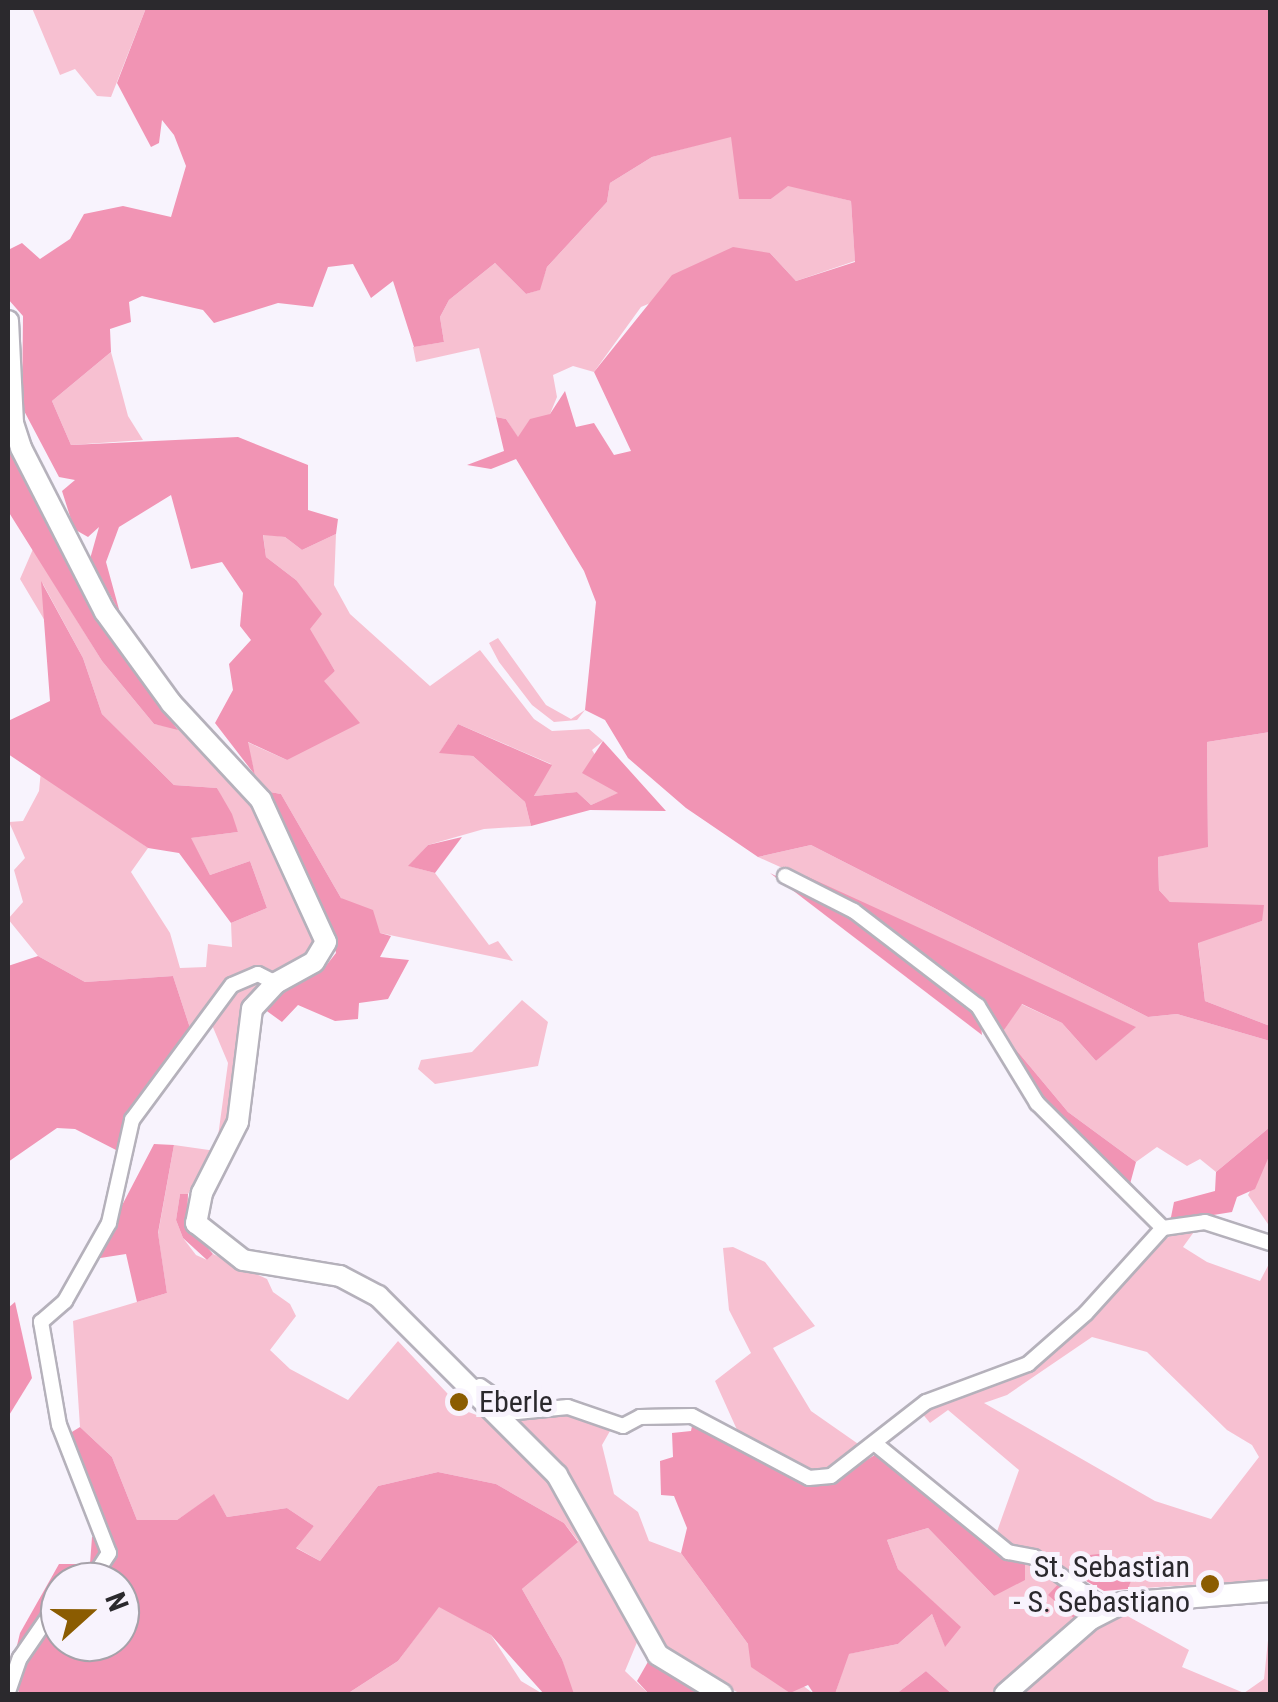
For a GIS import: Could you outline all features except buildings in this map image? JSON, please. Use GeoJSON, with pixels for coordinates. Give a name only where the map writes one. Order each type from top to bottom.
{"type":"FeatureCollection","features":[{"type":"Feature","properties":{"kind":"main road"},"geometry":{"type":"LineString","coordinates":[[8,321],[14,423],[21,448],[105,612],[171,703],[261,800],[317,914],[326,942],[322,952],[276,983],[252,1009],[238,1122],[202,1193],[196,1223],[244,1260],[340,1276],[369,1289],[556,1475],[658,1655],[722,1694]]}},
{"type":"Feature","properties":{"kind":"main road"},"geometry":{"type":"LineString","coordinates":[[1005,1694],[1108,1608],[1150,1596],[1270,1591]]}},
{"type":"Feature","properties":{"kind":"street"},"geometry":{"type":"LineString","coordinates":[[785,876],[854,911],[978,1006],[1037,1103],[1164,1228]]}},
{"type":"Feature","properties":{"kind":"street"},"geometry":{"type":"LineString","coordinates":[[103,1562],[108,1553],[59,1424],[40,1322],[64,1300],[109,1223],[132,1120],[232,985],[258,974],[276,983]]}},
{"type":"Feature","properties":{"kind":"street"},"geometry":{"type":"LineString","coordinates":[[459,1381],[479,1386],[517,1412],[568,1408],[623,1426],[640,1417],[692,1416],[809,1478],[831,1476],[878,1446],[926,1402],[1028,1364],[1086,1313],[1164,1228],[1205,1222],[1270,1243]]}},
{"type":"Feature","properties":{"kind":"street"},"geometry":{"type":"LineString","coordinates":[[878,1446],[1008,1552],[1034,1557],[1108,1608]]}},
{"type":"Feature","properties":{"kind":"street"},"geometry":{"type":"LineString","coordinates":[[8,1692],[20,1658],[40,1629]]}},
{"type":"Feature","properties":{"kind":"shaded area"},"geometry":{"type":"Polygon","coordinates":[[[32,8],[146,8],[111,97],[97,96],[75,69],[60,75],[32,8]]]}},
{"type":"Feature","properties":{"kind":"shaded area"},"geometry":{"type":"Polygon","coordinates":[[[146,8],[1270,8],[1270,732],[1207,742],[1208,847],[1158,857],[1159,890],[1170,902],[1264,905],[1262,921],[1198,943],[1205,1001],[1270,1026],[1270,1041],[1177,1014],[1148,1017],[811,845],[758,857],[686,808],[628,758],[605,720],[585,710],[596,602],[584,571],[516,459],[491,469],[467,465],[504,451],[496,417],[506,419],[518,437],[530,419],[550,414],[565,391],[576,427],[594,423],[614,455],[631,451],[594,372],[672,275],[733,247],[770,253],[796,281],[855,262],[851,201],[788,186],[771,199],[739,199],[731,137],[652,157],[610,183],[607,202],[547,267],[540,290],[526,294],[495,263],[449,300],[440,317],[444,342],[414,347],[393,281],[371,298],[353,264],[328,267],[313,307],[278,303],[214,323],[203,310],[142,296],[129,302],[131,322],[110,329],[111,352],[52,401],[71,445],[238,437],[308,465],[308,510],[338,519],[336,534],[302,550],[285,537],[263,535],[266,557],[296,580],[322,614],[310,629],[335,671],[324,681],[360,723],[287,760],[248,742],[255,775],[215,723],[233,690],[229,664],[251,640],[240,626],[243,593],[222,562],[191,569],[171,495],[119,527],[106,562],[120,613],[90,559],[99,527],[88,537],[74,529],[62,491],[75,480],[59,477],[22,407],[23,316],[8,299],[8,250],[22,243],[40,259],[70,239],[84,214],[123,206],[171,217],[186,166],[174,135],[162,120],[159,143],[151,147],[117,83],[146,8]]]}},
{"type":"Feature","properties":{"kind":"shaded area"},"geometry":{"type":"Polygon","coordinates":[[[731,136],[771,199],[788,185],[851,201],[855,261],[796,281],[770,253],[641,307],[594,372],[573,366],[553,375],[557,397],[550,414],[518,438],[506,419],[496,417],[479,348],[416,362],[413,347],[444,342],[440,317],[449,300],[495,263],[526,294],[539,290],[547,267],[607,202],[610,183],[652,157],[731,136]]]}},
{"type":"Feature","properties":{"kind":"shaded area"},"geometry":{"type":"Polygon","coordinates":[[[111,352],[128,416],[143,440],[71,445],[52,401],[111,352]]]}},
{"type":"Feature","properties":{"kind":"shaded area"},"geometry":{"type":"Polygon","coordinates":[[[8,436],[125,657],[178,730],[154,724],[102,661],[8,511],[8,436]]]}},
{"type":"Feature","properties":{"kind":"shaded area"},"geometry":{"type":"Polygon","coordinates":[[[263,534],[285,537],[302,550],[336,534],[334,585],[350,614],[430,686],[480,650],[534,719],[552,731],[589,729],[603,741],[592,750],[619,793],[591,805],[577,792],[534,796],[551,764],[458,724],[440,752],[473,756],[525,802],[531,826],[484,829],[428,845],[409,866],[435,873],[489,945],[498,941],[513,961],[380,933],[341,898],[281,794],[270,792],[255,775],[247,742],[287,760],[323,680],[335,671],[309,629],[296,580],[266,557],[263,534]]]}},
{"type":"Feature","properties":{"kind":"shaded area"},"geometry":{"type":"Polygon","coordinates":[[[33,549],[102,661],[154,724],[185,730],[255,802],[315,935],[311,952],[261,982],[241,1013],[231,1114],[216,1152],[188,1194],[180,1194],[176,1220],[183,1238],[196,1255],[207,1260],[213,1254],[267,1279],[273,1292],[290,1304],[296,1316],[270,1350],[290,1369],[348,1400],[398,1341],[463,1410],[482,1417],[527,1456],[565,1504],[638,1640],[625,1671],[649,1694],[571,1692],[562,1659],[522,1589],[578,1541],[564,1523],[496,1484],[438,1472],[378,1486],[320,1561],[295,1547],[314,1526],[287,1508],[227,1517],[214,1495],[177,1520],[137,1520],[112,1457],[80,1427],[73,1321],[167,1293],[158,1234],[174,1145],[216,1151],[228,1063],[212,1025],[190,1028],[173,976],[85,982],[38,956],[8,919],[23,902],[14,870],[25,858],[9,822],[23,821],[39,791],[41,770],[148,848],[131,872],[170,933],[180,968],[206,967],[208,944],[232,947],[231,923],[267,908],[250,861],[210,875],[190,838],[238,832],[217,788],[174,785],[102,714],[83,658],[43,584],[45,621],[20,579],[33,549]]]}},
{"type":"Feature","properties":{"kind":"shaded area"},"geometry":{"type":"Polygon","coordinates":[[[41,581],[83,658],[102,714],[174,785],[217,788],[232,814],[238,832],[191,838],[210,875],[250,861],[267,908],[231,923],[179,853],[148,848],[8,754],[8,721],[50,701],[41,581]]]}},
{"type":"Feature","properties":{"kind":"shaded area"},"geometry":{"type":"Polygon","coordinates":[[[498,638],[546,705],[571,719],[585,710],[577,720],[554,722],[532,705],[489,643],[498,638]]]}},
{"type":"Feature","properties":{"kind":"shaded area"},"geometry":{"type":"Polygon","coordinates":[[[458,724],[552,765],[534,796],[577,792],[591,805],[618,793],[582,773],[603,741],[666,811],[590,810],[531,826],[525,802],[473,756],[439,753],[458,724]]]}},
{"type":"Feature","properties":{"kind":"shaded area"},"geometry":{"type":"Polygon","coordinates":[[[1270,732],[1270,1026],[1205,1001],[1198,942],[1262,921],[1170,902],[1159,890],[1158,857],[1208,846],[1207,742],[1270,732]]]}},
{"type":"Feature","properties":{"kind":"shaded area"},"geometry":{"type":"Polygon","coordinates":[[[270,792],[281,794],[341,898],[373,910],[380,933],[391,936],[380,957],[409,960],[388,999],[359,1003],[358,1019],[335,1021],[298,1005],[282,1022],[264,1009],[285,988],[321,972],[336,953],[328,919],[270,792]]]}},
{"type":"Feature","properties":{"kind":"shaded area"},"geometry":{"type":"Polygon","coordinates":[[[462,837],[435,873],[408,866],[428,845],[462,837]]]}},
{"type":"Feature","properties":{"kind":"shaded area"},"geometry":{"type":"Polygon","coordinates":[[[811,845],[1148,1017],[1177,1014],[1270,1041],[1270,1127],[1216,1172],[1200,1159],[1187,1166],[1157,1147],[1136,1162],[1068,1112],[1002,1033],[1021,1004],[1062,1023],[1096,1061],[1135,1027],[758,857],[811,845]]]}},
{"type":"Feature","properties":{"kind":"shaded area"},"geometry":{"type":"Polygon","coordinates":[[[770,873],[848,913],[938,979],[980,1017],[982,1035],[770,873]]]}},
{"type":"Feature","properties":{"kind":"shaded area"},"geometry":{"type":"Polygon","coordinates":[[[806,876],[1136,1027],[1096,1061],[1062,1023],[1022,1004],[1002,1033],[1068,1112],[1136,1162],[1130,1184],[1040,1097],[981,1003],[800,880],[806,876]]]}},
{"type":"Feature","properties":{"kind":"shaded area"},"geometry":{"type":"Polygon","coordinates":[[[38,956],[85,982],[173,976],[190,1028],[126,1121],[116,1150],[75,1129],[57,1128],[8,1162],[8,966],[38,956]]]}},
{"type":"Feature","properties":{"kind":"shaded area"},"geometry":{"type":"Polygon","coordinates":[[[522,1000],[548,1022],[538,1066],[435,1084],[418,1069],[421,1060],[472,1052],[522,1000]]]}},
{"type":"Feature","properties":{"kind":"shaded area"},"geometry":{"type":"Polygon","coordinates":[[[1270,1127],[1270,1154],[1255,1189],[1237,1197],[1232,1212],[1170,1222],[1174,1202],[1215,1191],[1216,1172],[1270,1127]]]}},
{"type":"Feature","properties":{"kind":"shaded area"},"geometry":{"type":"Polygon","coordinates":[[[154,1144],[174,1145],[158,1233],[167,1293],[137,1302],[126,1254],[94,1259],[154,1144]]]}},
{"type":"Feature","properties":{"kind":"shaded area"},"geometry":{"type":"Polygon","coordinates":[[[1270,1154],[1270,1227],[1248,1195],[1270,1154]]]}},
{"type":"Feature","properties":{"kind":"shaded area"},"geometry":{"type":"Polygon","coordinates":[[[180,1194],[188,1194],[187,1224],[213,1254],[207,1260],[183,1238],[176,1220],[180,1194]]]}},
{"type":"Feature","properties":{"kind":"shaded area"},"geometry":{"type":"Polygon","coordinates":[[[1196,1229],[1183,1247],[1207,1262],[1260,1281],[1270,1262],[1270,1580],[1128,1589],[1133,1573],[1090,1555],[1077,1576],[995,1537],[1019,1470],[948,1410],[930,1423],[921,1412],[1031,1367],[1150,1249],[1178,1231],[1196,1229]],[[1092,1337],[1007,1395],[984,1403],[1155,1501],[1211,1519],[1259,1457],[1252,1445],[1227,1430],[1147,1352],[1092,1337]]]}},
{"type":"Feature","properties":{"kind":"shaded area"},"geometry":{"type":"Polygon","coordinates":[[[733,1247],[765,1262],[815,1326],[773,1348],[811,1411],[864,1448],[824,1473],[809,1473],[738,1432],[715,1381],[751,1353],[729,1310],[723,1248],[733,1247]]]}},
{"type":"Feature","properties":{"kind":"shaded area"},"geometry":{"type":"Polygon","coordinates":[[[15,1302],[32,1378],[8,1417],[8,1308],[15,1302]]]}},
{"type":"Feature","properties":{"kind":"shaded area"},"geometry":{"type":"Polygon","coordinates":[[[567,1412],[610,1431],[602,1445],[614,1494],[638,1512],[649,1541],[681,1553],[748,1644],[814,1694],[741,1694],[666,1655],[506,1416],[567,1412]]]}},
{"type":"Feature","properties":{"kind":"shaded area"},"geometry":{"type":"Polygon","coordinates":[[[693,1421],[808,1485],[829,1483],[878,1453],[1025,1559],[1025,1580],[994,1596],[928,1528],[887,1540],[898,1569],[961,1627],[945,1647],[932,1614],[898,1644],[849,1654],[835,1694],[814,1694],[808,1685],[790,1693],[751,1667],[748,1644],[681,1553],[687,1528],[674,1496],[661,1495],[660,1461],[673,1457],[672,1433],[691,1431],[693,1421]]]}},
{"type":"Feature","properties":{"kind":"shaded area"},"geometry":{"type":"Polygon","coordinates":[[[80,1427],[112,1457],[137,1520],[177,1520],[214,1494],[227,1517],[287,1508],[314,1526],[296,1548],[320,1561],[378,1486],[438,1472],[496,1484],[564,1523],[578,1542],[522,1589],[562,1659],[574,1694],[544,1694],[491,1635],[439,1607],[398,1661],[347,1694],[19,1694],[13,1662],[20,1633],[40,1598],[40,1662],[140,1662],[140,1562],[90,1562],[92,1537],[105,1531],[67,1435],[80,1427]]]}},
{"type":"Feature","properties":{"kind":"shaded area"},"geometry":{"type":"Polygon","coordinates":[[[928,1528],[994,1596],[1025,1559],[1063,1579],[1076,1620],[996,1694],[952,1694],[926,1671],[896,1694],[835,1694],[848,1654],[898,1644],[932,1614],[945,1646],[960,1627],[898,1569],[887,1540],[928,1528]]]}},
{"type":"Feature","properties":{"kind":"shaded area"},"geometry":{"type":"Polygon","coordinates":[[[1107,1553],[1134,1573],[1128,1589],[1104,1591],[1077,1576],[1090,1555],[1107,1553]]]}},
{"type":"Feature","properties":{"kind":"shaded area"},"geometry":{"type":"Polygon","coordinates":[[[1063,1579],[1095,1604],[1076,1620],[1048,1595],[1063,1579]]]}},
{"type":"Feature","properties":{"kind":"shaded area"},"geometry":{"type":"Polygon","coordinates":[[[439,1606],[491,1635],[521,1681],[543,1694],[347,1694],[398,1661],[439,1606]]]}},
{"type":"Feature","properties":{"kind":"shaded area"},"geometry":{"type":"Polygon","coordinates":[[[1122,1613],[1189,1650],[1182,1667],[1244,1693],[1264,1679],[1270,1621],[1270,1694],[1014,1694],[1086,1631],[1122,1613]]]}},
{"type":"Feature","properties":{"kind":"shaded area"},"geometry":{"type":"Polygon","coordinates":[[[649,1660],[709,1694],[649,1694],[637,1681],[649,1660]]]}},
{"type":"Feature","properties":{"kind":"shaded area"},"geometry":{"type":"Polygon","coordinates":[[[926,1671],[952,1694],[896,1694],[926,1671]]]}},
{"type":"Feature","properties":{"kind":"place","name":"Eberle"},"geometry":{"type":"Point","coordinates":[459,1402]}},
{"type":"Feature","properties":{"kind":"place","name":"St. Sebastian - S. Sebastiano"},"geometry":{"type":"Point","coordinates":[1210,1584]}}]}
